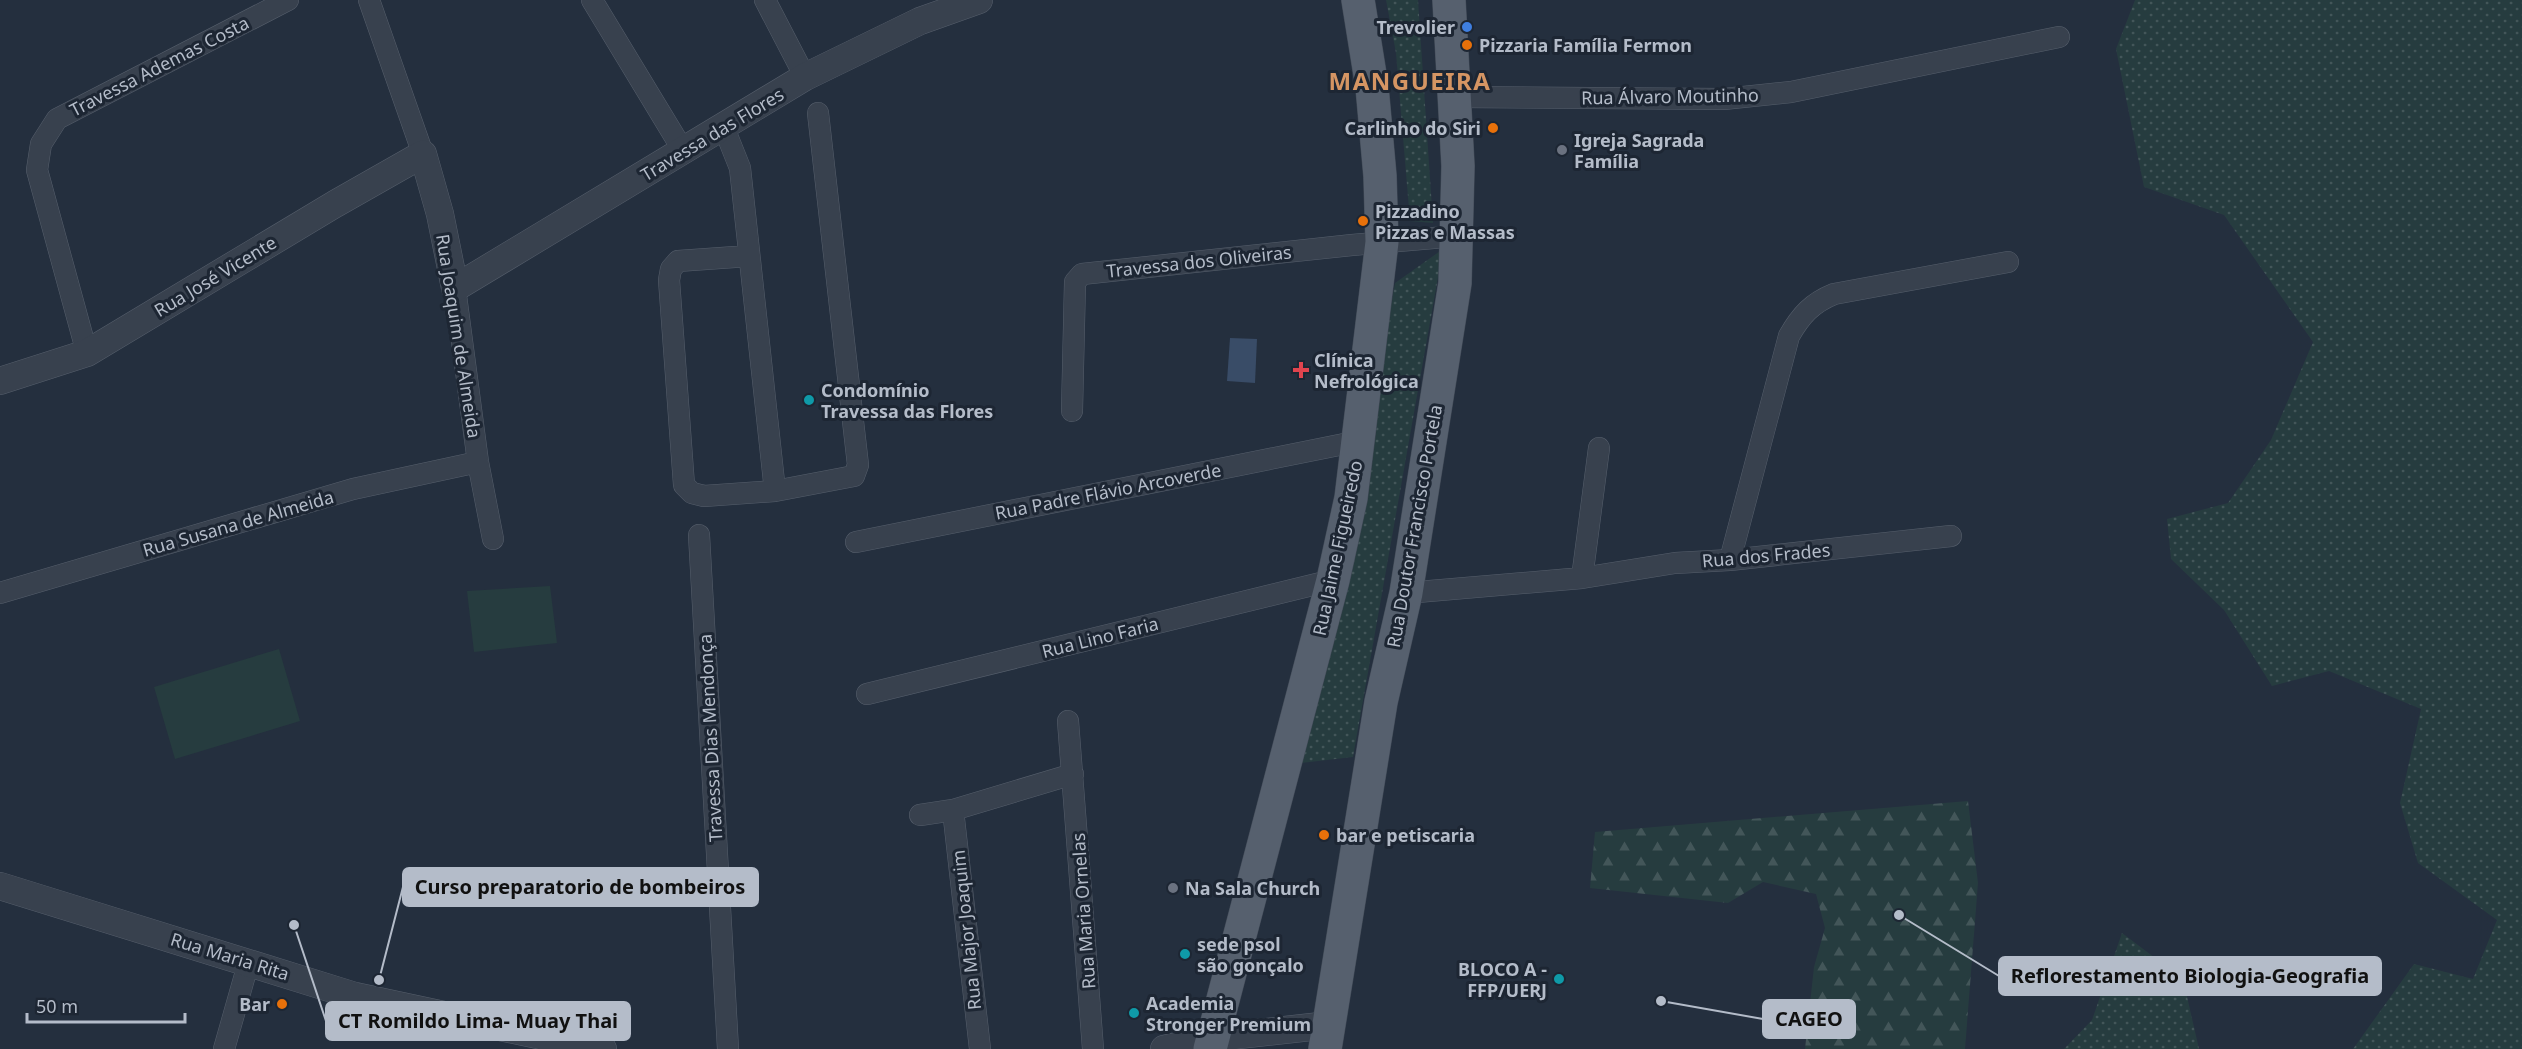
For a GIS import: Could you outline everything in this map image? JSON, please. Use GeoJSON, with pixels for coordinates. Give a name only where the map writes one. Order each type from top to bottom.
{"type":"FeatureCollection","features":[{"type":"Feature","properties":{"kind":"main road","name":"Rua Jaime Figueiredo"},"geometry":{"type":"LineString","coordinates":[[1211,1044],[1333,580],[1351,498],[1382,242],[1380,176],[1372,87],[1358,0]]}},
{"type":"Feature","properties":{"kind":"main road","name":"Rua Doutor Francisco Portela"},"geometry":{"type":"LineString","coordinates":[[1327,1037],[1381,702],[1406,593],[1455,283],[1458,166],[1449,0]]}},
{"type":"Feature","properties":{"kind":"street","name":"Travessa Ademas Costa"},"geometry":{"type":"LineString","coordinates":[[87,353],[37,170],[41,144],[57,119],[288,0]]}},
{"type":"Feature","properties":{"kind":"street","name":"Rua Joaquim de Almeida"},"geometry":{"type":"LineString","coordinates":[[369,0],[423,154],[440,214],[455,288],[478,462],[493,539]]}},
{"type":"Feature","properties":{"kind":"street"},"geometry":{"type":"LineString","coordinates":[[592,0],[684,152]]}},
{"type":"Feature","properties":{"kind":"street"},"geometry":{"type":"LineString","coordinates":[[765,0],[806,77]]}},
{"type":"Feature","properties":{"kind":"street","name":"Travessa das Flores"},"geometry":{"type":"LineString","coordinates":[[455,288],[806,77],[920,21],[966,2]]}},
{"type":"Feature","properties":{"kind":"street","name":"Rua Álvaro Moutinho"},"geometry":{"type":"LineString","coordinates":[[1455,97],[1724,99],[1814,87],[2059,37]]}},
{"type":"Feature","properties":{"kind":"street"},"geometry":{"type":"LineString","coordinates":[[749,256],[678,261],[671,269],[669,280],[684,485],[692,493],[704,496],[775,491],[854,476],[858,465],[818,113]]}},
{"type":"Feature","properties":{"kind":"street"},"geometry":{"type":"LineString","coordinates":[[724,128],[740,168],[775,491]]}},
{"type":"Feature","properties":{"kind":"street","name":"Rua José Vicente"},"geometry":{"type":"LineString","coordinates":[[0,381],[87,353],[335,204],[423,154]]}},
{"type":"Feature","properties":{"kind":"street","name":"Travessa dos Oliveiras"},"geometry":{"type":"LineString","coordinates":[[1072,411],[1075,282],[1078,276],[1105,271],[1457,236]]}},
{"type":"Feature","properties":{"kind":"street"},"geometry":{"type":"LineString","coordinates":[[1730,560],[1790,336],[1800,316],[1817,301],[1834,294],[2008,262]]}},
{"type":"Feature","properties":{"kind":"street","name":"Rua Padre Flávio Arcoverde"},"geometry":{"type":"LineString","coordinates":[[856,542],[1359,441]]}},
{"type":"Feature","properties":{"kind":"street"},"geometry":{"type":"LineString","coordinates":[[1582,578],[1599,448]]}},
{"type":"Feature","properties":{"kind":"street","name":"Rua Susana de Almeida"},"geometry":{"type":"LineString","coordinates":[[0,593],[353,489],[478,462]]}},
{"type":"Feature","properties":{"kind":"street","name":"Travessa Dias Mendonça"},"geometry":{"type":"LineString","coordinates":[[699,535],[728,1049]]}},
{"type":"Feature","properties":{"kind":"street","name":"Rua dos Frades"},"geometry":{"type":"LineString","coordinates":[[1406,593],[1582,578],[1675,562],[1730,560],[1952,537]]}},
{"type":"Feature","properties":{"kind":"street","name":"Rua Lino Faria"},"geometry":{"type":"LineString","coordinates":[[867,694],[1333,580]]}},
{"type":"Feature","properties":{"kind":"street","name":"Rua Maria Ornelas"},"geometry":{"type":"LineString","coordinates":[[1068,721],[1094,1049]]}},
{"type":"Feature","properties":{"kind":"street"},"geometry":{"type":"LineString","coordinates":[[920,815],[953,810],[1073,774]]}},
{"type":"Feature","properties":{"kind":"street","name":"Rua Major Joaquim"},"geometry":{"type":"LineString","coordinates":[[953,810],[980,1049]]}},
{"type":"Feature","properties":{"kind":"street","name":"Rua Maria Rita"},"geometry":{"type":"LineString","coordinates":[[0,886],[249,961],[355,996],[603,1049]]}},
{"type":"Feature","properties":{"kind":"street"},"geometry":{"type":"LineString","coordinates":[[224,1049],[249,961]]}},
{"type":"Feature","properties":{"kind":"street"},"geometry":{"type":"LineString","coordinates":[[1164,1049],[1327,1037]]}},
{"type":"Feature","properties":{"kind":"green space"},"geometry":{"type":"Polygon","coordinates":[[[1386,0],[1418,0],[1433,223],[1410,221],[1396,53],[1386,0]]]}},
{"type":"Feature","properties":{"kind":"green space"},"geometry":{"type":"Polygon","coordinates":[[[2135,0],[2522,0],[2522,1049],[2353,1049],[2414,964],[2473,979],[2497,920],[2418,863],[2400,803],[2421,709],[2329,671],[2272,686],[2224,610],[2171,559],[2167,519],[2228,503],[2271,440],[2313,342],[2224,215],[2144,187],[2116,49],[2135,0]]]}},
{"type":"Feature","properties":{"kind":"green space"},"geometry":{"type":"Polygon","coordinates":[[[1443,249],[1353,757],[1301,763],[1395,283],[1443,249]]]}},
{"type":"Feature","properties":{"kind":"green space"},"geometry":{"type":"Polygon","coordinates":[[[550,586],[557,643],[474,652],[467,591],[550,586]]]}},
{"type":"Feature","properties":{"kind":"green space"},"geometry":{"type":"Polygon","coordinates":[[[279,649],[300,721],[175,759],[154,687],[279,649]]]}},
{"type":"Feature","properties":{"kind":"green space"},"geometry":{"type":"Polygon","coordinates":[[[1968,801],[1978,883],[1965,1049],[1805,1049],[1814,967],[1825,928],[1816,894],[1763,882],[1728,903],[1590,888],[1595,832],[1968,801]]]}},
{"type":"Feature","properties":{"kind":"green space"},"geometry":{"type":"Polygon","coordinates":[[[2122,933],[2183,979],[2199,1049],[2064,1049],[2092,1020],[2122,933]]]}},
{"type":"Feature","properties":{"kind":"water"},"geometry":{"type":"Polygon","coordinates":[[[1230,338],[1257,339],[1255,383],[1227,381],[1230,338]]]}},
{"type":"Feature","properties":{"kind":"place","name":"Trevolier"},"geometry":{"type":"Point","coordinates":[1467,27]}},
{"type":"Feature","properties":{"kind":"place","name":"Pizzaria Família Fermon"},"geometry":{"type":"Point","coordinates":[1467,45]}},
{"type":"Feature","properties":{"kind":"place","name":"Carlinho do Siri"},"geometry":{"type":"Point","coordinates":[1493,128]}},
{"type":"Feature","properties":{"kind":"place","name":"Igreja Sagrada Família"},"geometry":{"type":"Point","coordinates":[1562,150]}},
{"type":"Feature","properties":{"kind":"place","name":"Pizzadino Pizzas e Massas"},"geometry":{"type":"Point","coordinates":[1363,221]}},
{"type":"Feature","properties":{"kind":"place","name":"Clínica Nefrológica"},"geometry":{"type":"Point","coordinates":[1301,370]}},
{"type":"Feature","properties":{"kind":"place","name":"Condomínio Travessa das Flores"},"geometry":{"type":"Point","coordinates":[809,400]}},
{"type":"Feature","properties":{"kind":"place","name":"bar e petiscaria"},"geometry":{"type":"Point","coordinates":[1324,835]}},
{"type":"Feature","properties":{"kind":"place","name":"Na Sala Church"},"geometry":{"type":"Point","coordinates":[1173,888]}},
{"type":"Feature","properties":{"kind":"place","name":"Reflorestamento Biologia-Geografia"},"geometry":{"type":"Point","coordinates":[1899,915]}},
{"type":"Feature","properties":{"kind":"place","name":"CT Romildo Lima- Muay Thai"},"geometry":{"type":"Point","coordinates":[294,925]}},
{"type":"Feature","properties":{"kind":"place","name":"sede psol são gonçalo"},"geometry":{"type":"Point","coordinates":[1185,954]}},
{"type":"Feature","properties":{"kind":"place","name":"BLOCO A - FFP/UERJ"},"geometry":{"type":"Point","coordinates":[1559,979]}},
{"type":"Feature","properties":{"kind":"place","name":"Curso preparatorio de bombeiros"},"geometry":{"type":"Point","coordinates":[379,980]}},
{"type":"Feature","properties":{"kind":"place","name":"CAGEO"},"geometry":{"type":"Point","coordinates":[1661,1001]}},
{"type":"Feature","properties":{"kind":"place","name":"Bar"},"geometry":{"type":"Point","coordinates":[282,1004]}},
{"type":"Feature","properties":{"kind":"place","name":"Academia Stronger Premium"},"geometry":{"type":"Point","coordinates":[1134,1013]}},
{"type":"Feature","properties":{"kind":"district","name":"MANGUEIRA"},"geometry":{"type":"Point","coordinates":[1410,80]}}]}
